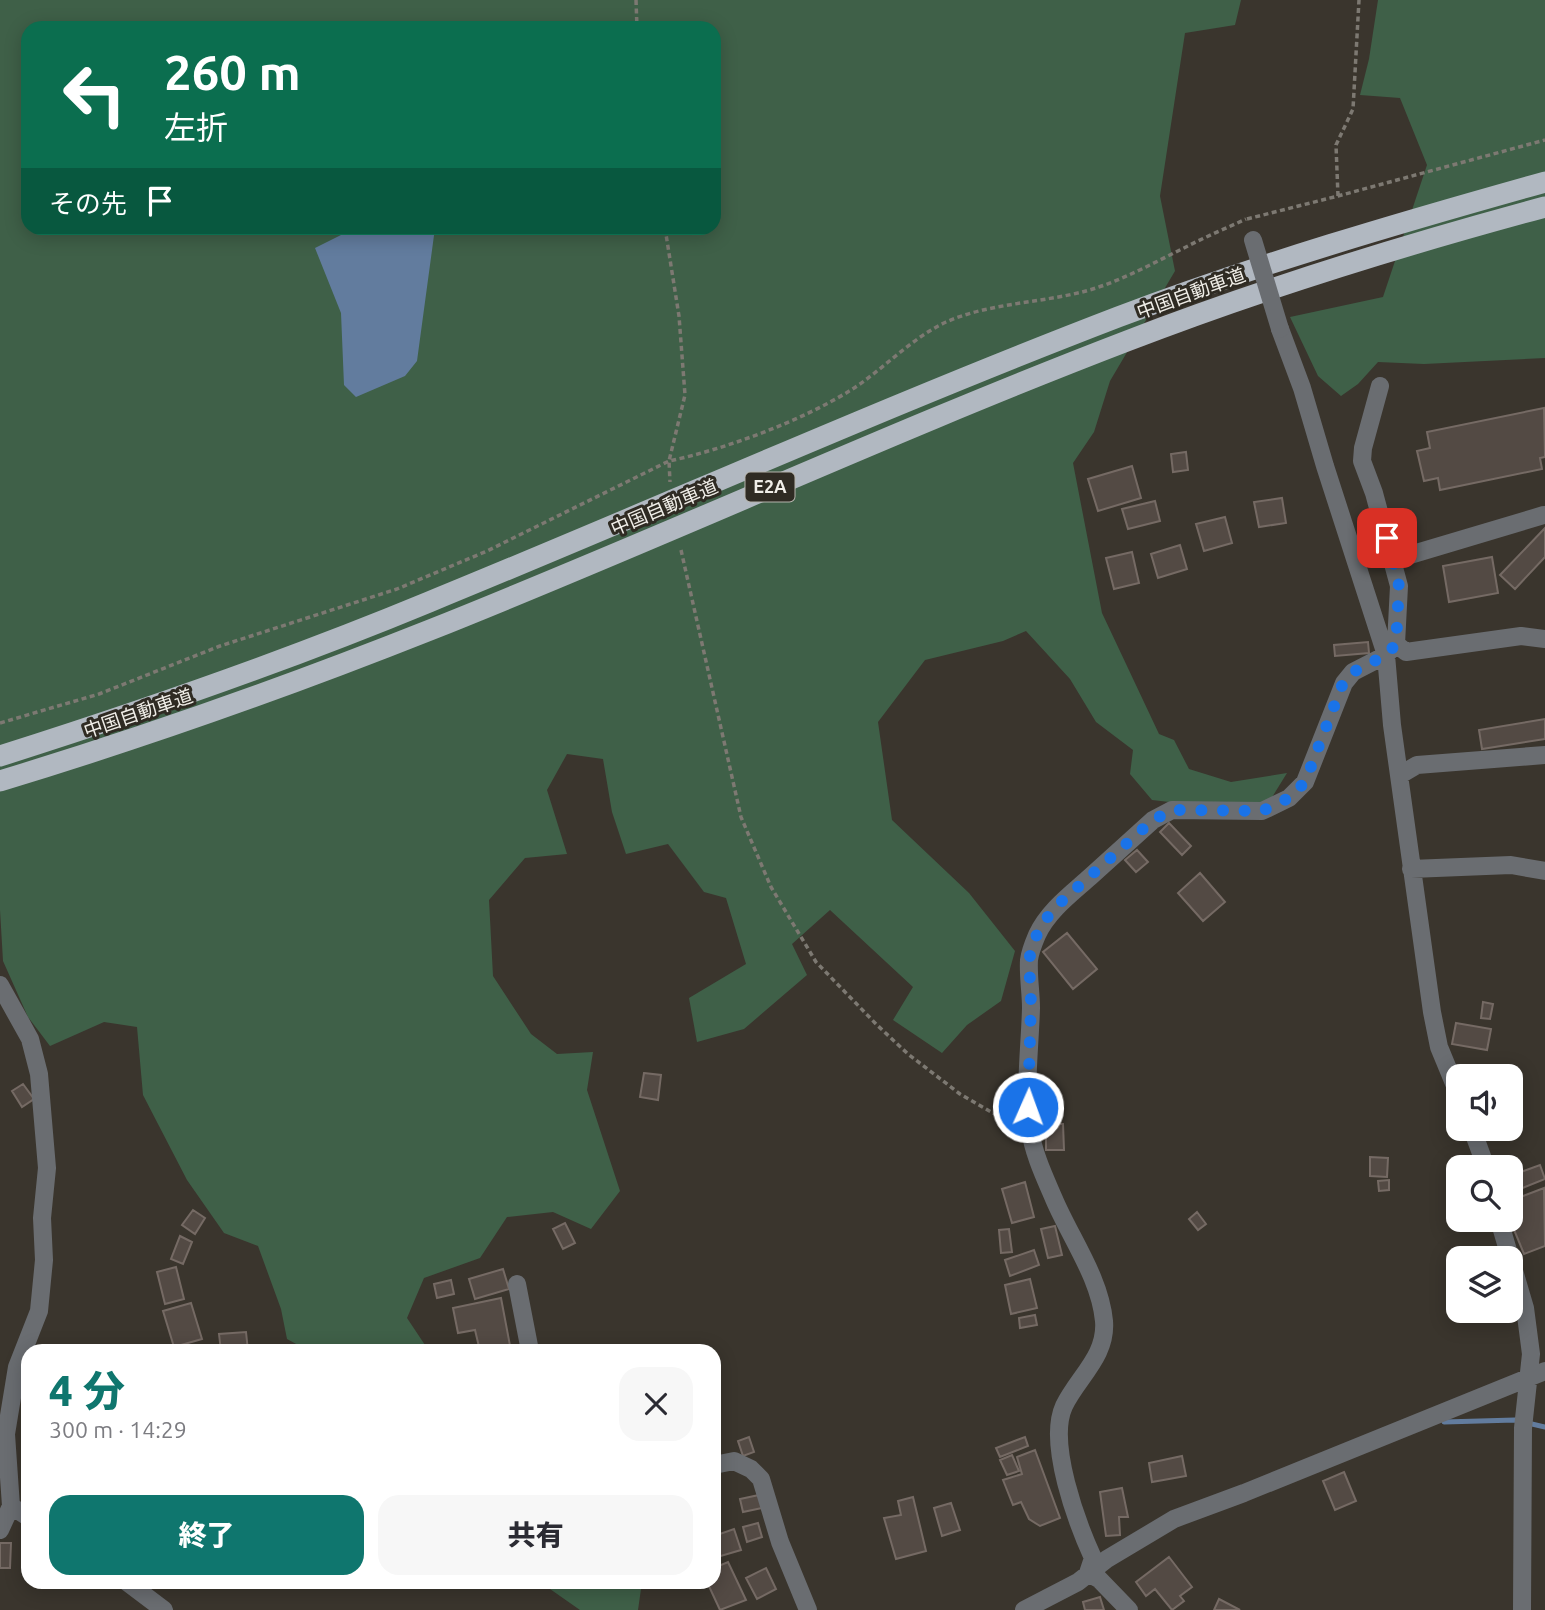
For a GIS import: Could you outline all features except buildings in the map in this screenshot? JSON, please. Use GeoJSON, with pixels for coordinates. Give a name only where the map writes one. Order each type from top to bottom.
{"type":"FeatureCollection","features":[{"type":"Feature","properties":{"kind":"highway","name":"中国自動車道"},"geometry":{"type":"LineString","coordinates":[[0,756],[254,670],[427,603],[694,490],[1120,317],[1243,273],[1433,213],[1545,182]]}},
{"type":"Feature","properties":{"kind":"highway","name":"中国自動車道"},"geometry":{"type":"LineString","coordinates":[[0,781],[111,747],[431,630],[944,413],[1128,340],[1275,288],[1437,236],[1545,206]]}},
{"type":"Feature","properties":{"kind":"street"},"geometry":{"type":"LineString","coordinates":[[1253,240],[1325,466],[1391,650]]}},
{"type":"Feature","properties":{"kind":"street"},"geometry":{"type":"LineString","coordinates":[[1380,386],[1362,461],[1374,493],[1399,586],[1391,650],[1392,725],[1432,1012],[1439,1047],[1446,1064]]}},
{"type":"Feature","properties":{"kind":"street"},"geometry":{"type":"LineString","coordinates":[[1393,560],[1544,515]]}},
{"type":"Feature","properties":{"kind":"street"},"geometry":{"type":"LineString","coordinates":[[1088,1573],[1093,1558],[1082,1534],[1068,1489],[1059,1440],[1059,1423],[1064,1406],[1097,1357],[1103,1340],[1103,1315],[1096,1288],[1054,1199],[1030,1132],[1029,959],[1037,934],[1052,910],[1153,820],[1172,810],[1262,811],[1289,798],[1305,782],[1343,683],[1353,672],[1391,650],[1406,652],[1521,636],[1545,639]]}},
{"type":"Feature","properties":{"kind":"street"},"geometry":{"type":"LineString","coordinates":[[1400,775],[1417,765],[1545,755]]}},
{"type":"Feature","properties":{"kind":"street"},"geometry":{"type":"LineString","coordinates":[[1411,869],[1511,865],[1545,871]]}},
{"type":"Feature","properties":{"kind":"street"},"geometry":{"type":"LineString","coordinates":[[0,985],[30,1039],[39,1074],[47,1168],[42,1218],[44,1260],[39,1311],[26,1344]]}},
{"type":"Feature","properties":{"kind":"street"},"geometry":{"type":"LineString","coordinates":[[1503,1232],[1525,1308],[1531,1354],[1523,1428],[1522,1610]]}},
{"type":"Feature","properties":{"kind":"street"},"geometry":{"type":"LineString","coordinates":[[517,1284],[529,1344]]}},
{"type":"Feature","properties":{"kind":"street"},"geometry":{"type":"LineString","coordinates":[[0,1530],[12,1506],[6,1434],[20,1401],[17,1367],[21,1357]]}},
{"type":"Feature","properties":{"kind":"street"},"geometry":{"type":"LineString","coordinates":[[1024,1610],[1057,1594],[1174,1519],[1545,1371]]}},
{"type":"Feature","properties":{"kind":"street"},"geometry":{"type":"LineString","coordinates":[[721,1464],[734,1461],[751,1469],[761,1479],[780,1542],[808,1610]]}},
{"type":"Feature","properties":{"kind":"street"},"geometry":{"type":"LineString","coordinates":[[12,1506],[21,1512]]}},
{"type":"Feature","properties":{"kind":"street"},"geometry":{"type":"LineString","coordinates":[[1088,1573],[1099,1579],[1129,1610]]}},
{"type":"Feature","properties":{"kind":"street"},"geometry":{"type":"LineString","coordinates":[[136,1589],[164,1610]]}},
{"type":"Feature","properties":{"kind":"path"},"geometry":{"type":"LineString","coordinates":[[636,0],[637,21]]}},
{"type":"Feature","properties":{"kind":"path"},"geometry":{"type":"LineString","coordinates":[[1339,196],[1336,145],[1353,109],[1360,0]]}},
{"type":"Feature","properties":{"kind":"path"},"geometry":{"type":"LineString","coordinates":[[0,723],[99,694],[220,646],[397,589],[487,551],[669,461],[697,455],[805,413],[852,389],[918,339],[947,322],[985,311],[1088,291],[1134,274],[1246,219],[1545,140]]}},
{"type":"Feature","properties":{"kind":"path"},"geometry":{"type":"LineString","coordinates":[[1246,219],[1253,240]]}},
{"type":"Feature","properties":{"kind":"path"},"geometry":{"type":"LineString","coordinates":[[666,235],[680,316],[685,395],[669,461],[670,485]]}},
{"type":"Feature","properties":{"kind":"path"},"geometry":{"type":"LineString","coordinates":[[681,550],[741,817],[771,887],[816,962],[908,1054],[960,1094],[1030,1132]]}},
{"type":"Feature","properties":{"kind":"green space"},"geometry":{"type":"Polygon","coordinates":[[[0,0],[1241,0],[1235,25],[1185,33],[1160,196],[1175,271],[1110,381],[1094,432],[1073,463],[1102,613],[1159,734],[1174,740],[1189,769],[1231,782],[1287,773],[1269,802],[1187,804],[1152,800],[1130,774],[1133,750],[1096,722],[1070,679],[1026,631],[1003,641],[925,660],[878,722],[892,820],[969,893],[1015,951],[1001,1001],[967,1025],[942,1053],[893,1020],[913,987],[830,910],[792,944],[807,975],[744,1029],[697,1042],[689,998],[746,964],[726,898],[704,892],[668,844],[626,854],[612,812],[603,759],[567,754],[547,790],[567,854],[525,858],[489,900],[493,976],[531,1034],[557,1054],[593,1052],[587,1090],[620,1191],[591,1229],[553,1212],[507,1217],[480,1258],[424,1278],[407,1318],[424,1344],[296,1344],[287,1339],[281,1309],[258,1246],[224,1233],[187,1180],[143,1095],[137,1027],[104,1022],[50,1046],[28,1017],[3,961],[0,910],[0,0]]]}},
{"type":"Feature","properties":{"kind":"green space"},"geometry":{"type":"Polygon","coordinates":[[[1378,0],[1545,0],[1545,358],[1424,364],[1378,362],[1358,384],[1341,396],[1318,376],[1290,317],[1383,297],[1427,165],[1400,98],[1360,95],[1369,59],[1378,0]]]}},
{"type":"Feature","properties":{"kind":"green space"},"geometry":{"type":"Polygon","coordinates":[[[550,1589],[641,1589],[638,1610],[580,1610],[550,1589]]]}},
{"type":"Feature","properties":{"kind":"water"},"geometry":{"type":"Polygon","coordinates":[[[341,235],[434,235],[417,361],[405,376],[356,397],[344,385],[341,313],[315,248],[341,235]]]}},
{"type":"Feature","properties":{"kind":"waterway"},"geometry":{"type":"LineString","coordinates":[[1444,1422],[1515,1420],[1545,1427]]}},
{"type":"Feature","properties":{"kind":"route"},"geometry":{"type":"LineString","coordinates":[[1028,1107],[1031,1003],[1029,959],[1037,934],[1052,910],[1153,820],[1172,810],[1262,811],[1289,798],[1305,782],[1343,683],[1353,672],[1386,655],[1396,644],[1399,586],[1387,538]]}}]}
